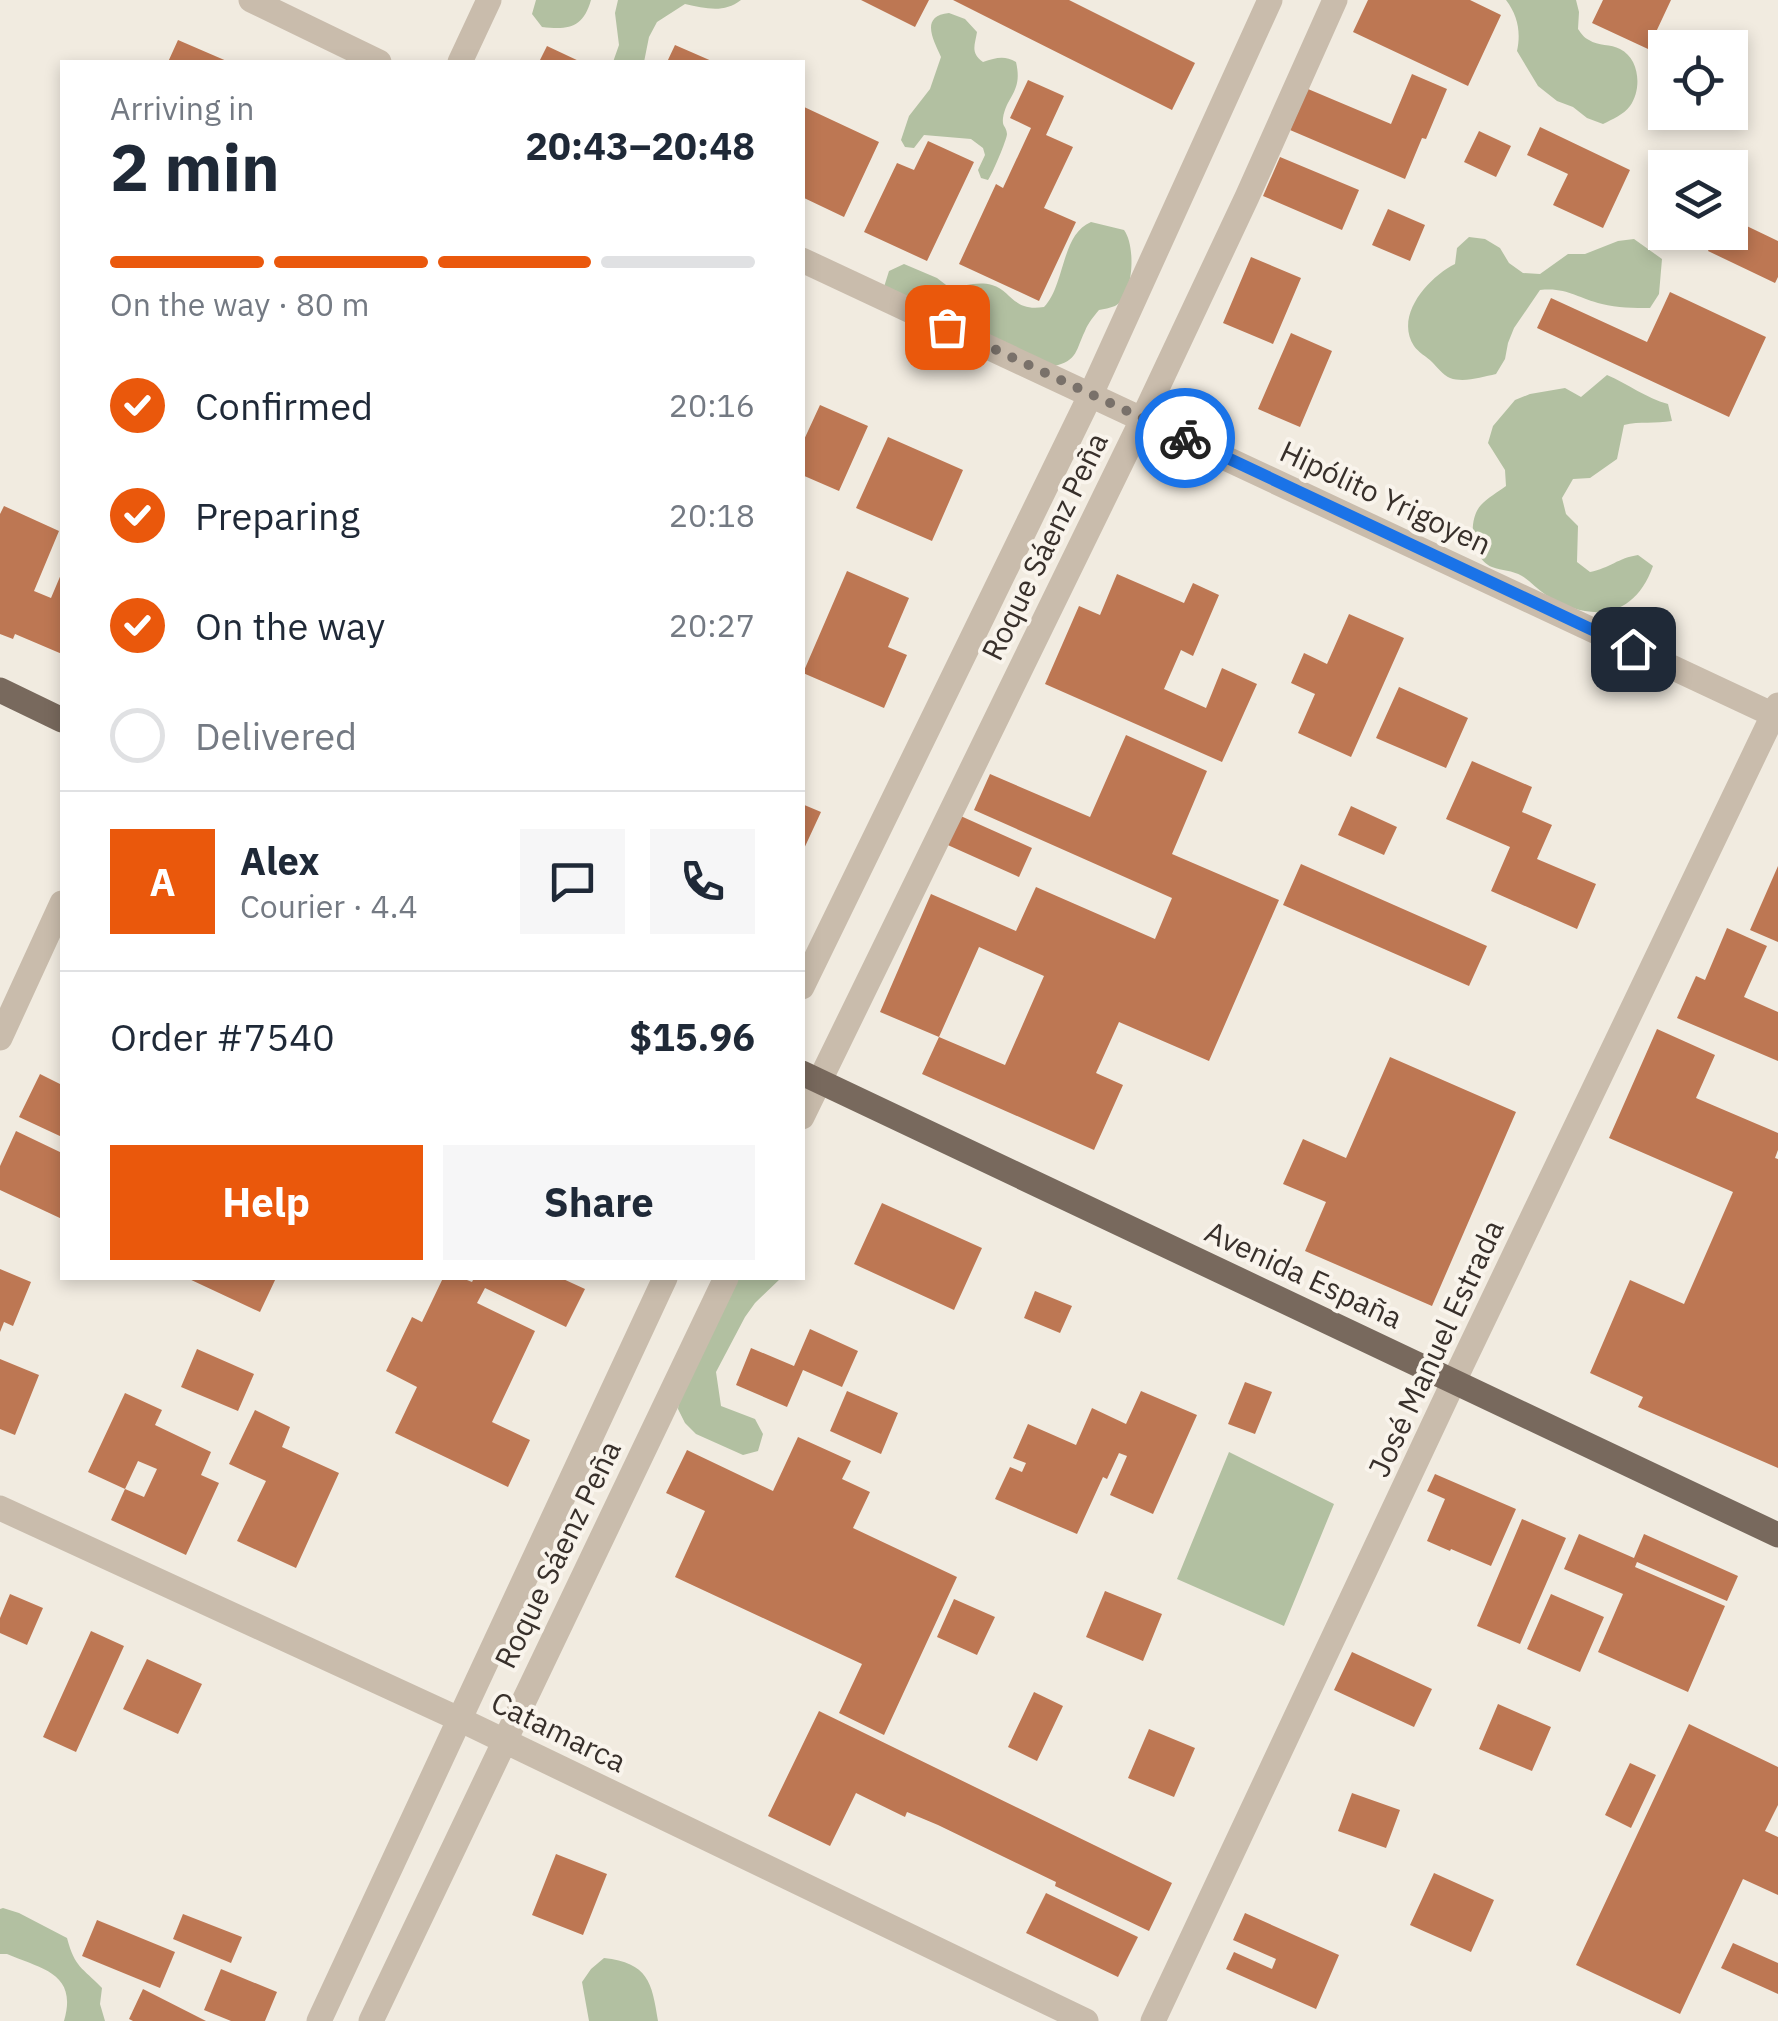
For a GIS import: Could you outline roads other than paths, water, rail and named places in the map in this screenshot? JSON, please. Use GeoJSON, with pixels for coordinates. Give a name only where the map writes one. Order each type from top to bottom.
{"type":"FeatureCollection","features":[{"type":"Feature","properties":{"kind":"main road"},"geometry":{"type":"LineString","coordinates":[[0,690],[60,719]]}},
{"type":"Feature","properties":{"kind":"main road","name":"Avenida España"},"geometry":{"type":"LineString","coordinates":[[811,1077],[1778,1535]]}},
{"type":"Feature","properties":{"kind":"street"},"geometry":{"type":"LineString","coordinates":[[251,0],[374,60]]}},
{"type":"Feature","properties":{"kind":"street"},"geometry":{"type":"LineString","coordinates":[[461,60],[489,0]]}},
{"type":"Feature","properties":{"kind":"street","name":"Roque Sáenz Peña"},"geometry":{"type":"LineString","coordinates":[[805,981],[1091,394],[1270,0]]}},
{"type":"Feature","properties":{"kind":"street","name":"Roque Sáenz Peña"},"geometry":{"type":"LineString","coordinates":[[805,1104],[811,1077],[1142,418],[1335,0]]}},
{"type":"Feature","properties":{"kind":"street","name":"Hipólito Yrigoyen"},"geometry":{"type":"LineString","coordinates":[[805,261],[1776,712]]}},
{"type":"Feature","properties":{"kind":"street","name":"José Manuel Estrada"},"geometry":{"type":"LineString","coordinates":[[1153,2021],[1454,1381],[1776,712]]}},
{"type":"Feature","properties":{"kind":"street"},"geometry":{"type":"LineString","coordinates":[[0,1038],[60,907]]}},
{"type":"Feature","properties":{"kind":"street","name":"Roque Sáenz Peña"},"geometry":{"type":"LineString","coordinates":[[319,2021],[664,1280]]}},
{"type":"Feature","properties":{"kind":"street","name":"Roque Sáenz Peña"},"geometry":{"type":"LineString","coordinates":[[370,2021],[725,1280]]}},
{"type":"Feature","properties":{"kind":"street","name":"Catamarca"},"geometry":{"type":"LineString","coordinates":[[0,1508],[504,1740],[1086,2021]]}}]}
